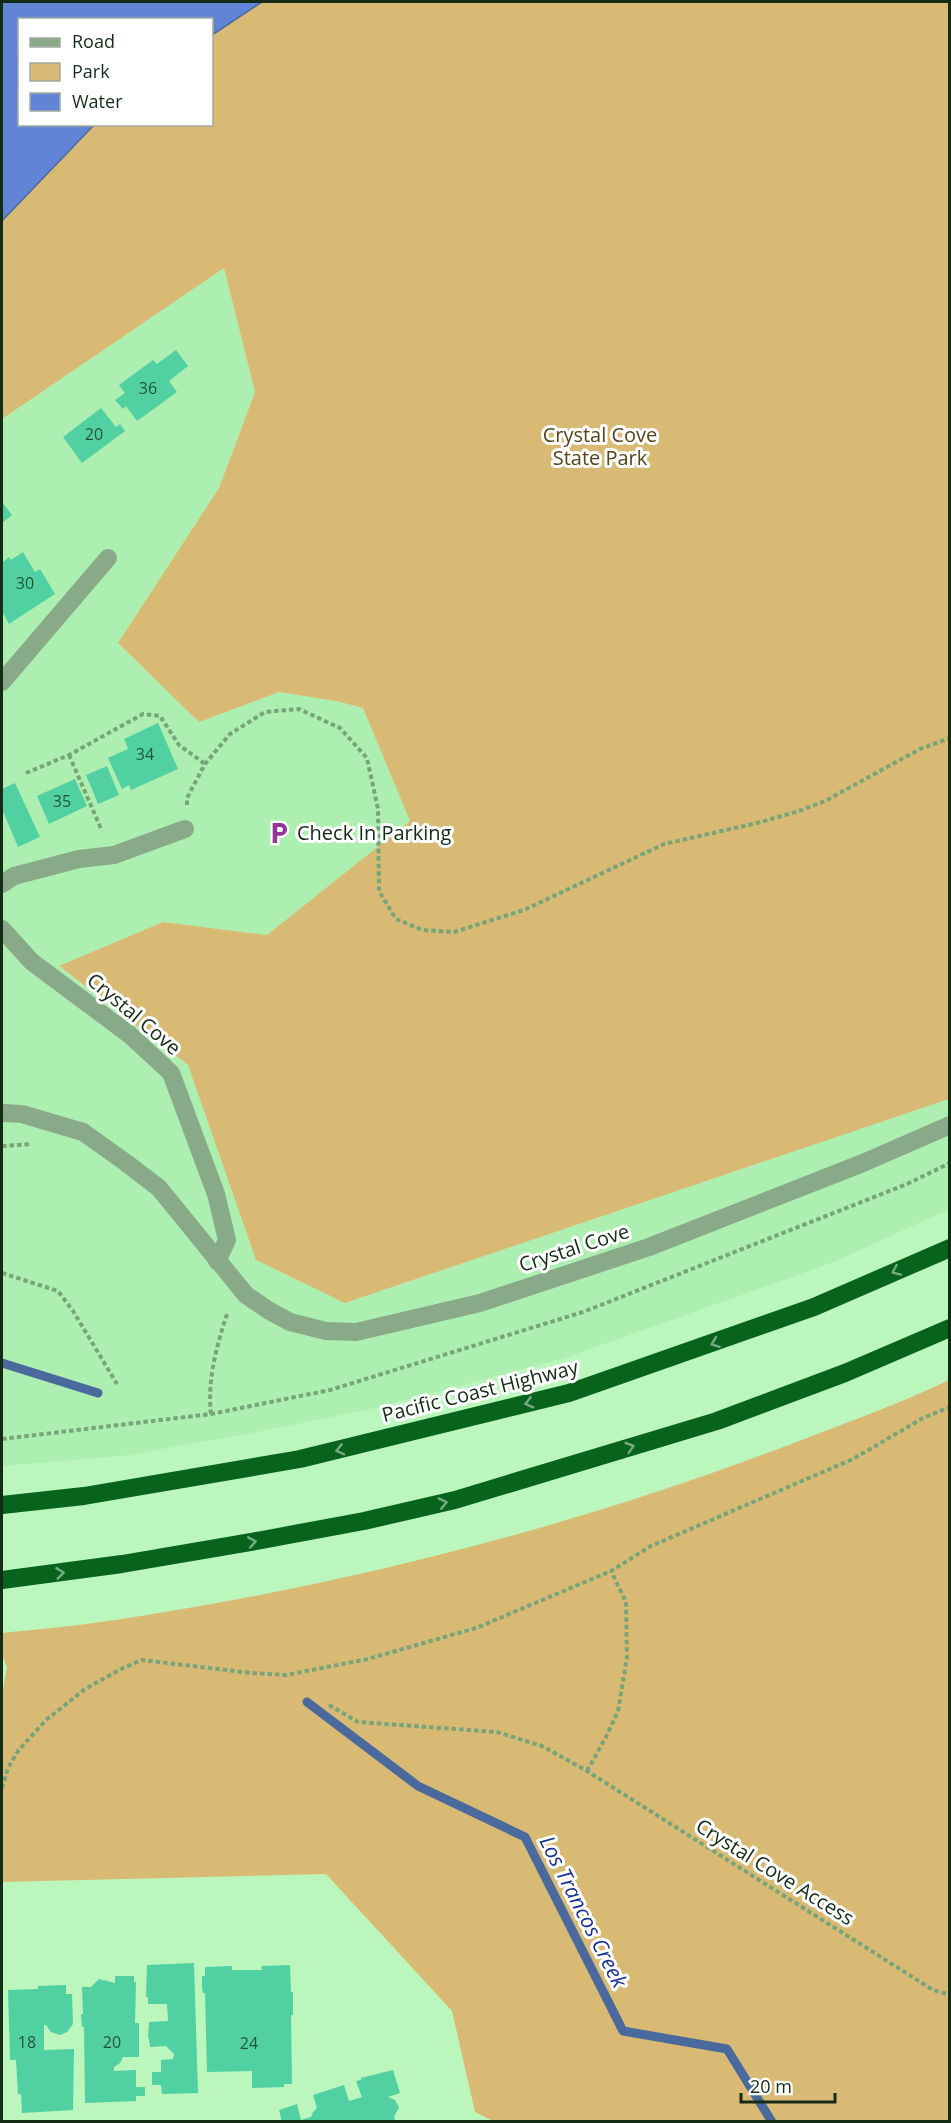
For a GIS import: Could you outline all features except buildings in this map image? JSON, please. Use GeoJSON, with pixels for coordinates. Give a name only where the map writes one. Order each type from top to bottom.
{"type":"FeatureCollection","features":[{"type":"Feature","properties":{"kind":"highway","name":"Pacific Coast Highway"},"geometry":{"type":"LineString","coordinates":[[2,1505],[84,1496],[300,1459],[569,1393],[814,1307],[950,1248]]}},
{"type":"Feature","properties":{"kind":"highway"},"geometry":{"type":"LineString","coordinates":[[2,1580],[122,1564],[262,1540],[364,1521],[455,1500],[717,1421],[845,1373],[950,1329]]}},
{"type":"Feature","properties":{"kind":"street"},"geometry":{"type":"LineString","coordinates":[[2,682],[108,558]]}},
{"type":"Feature","properties":{"kind":"street"},"geometry":{"type":"LineString","coordinates":[[2,884],[14,876],[79,859],[114,855],[185,829]]}},
{"type":"Feature","properties":{"kind":"street","name":"Crystal Cove"},"geometry":{"type":"LineString","coordinates":[[2,929],[32,962],[130,1035],[171,1073],[219,1205],[227,1240],[217,1261]]}},
{"type":"Feature","properties":{"kind":"street","name":"Crystal Cove"},"geometry":{"type":"LineString","coordinates":[[2,1113],[22,1114],[84,1131],[159,1188],[246,1295],[290,1322],[326,1331],[356,1332],[480,1303],[649,1247],[863,1163],[950,1125]]}},
{"type":"Feature","properties":{"kind":"path"},"geometry":{"type":"LineString","coordinates":[[185,829],[187,798],[205,764],[230,734],[265,712],[299,709],[340,728],[367,758],[378,809],[379,891],[396,919],[422,930],[454,932],[524,910],[664,844],[757,824],[825,801],[920,749],[950,738]]}},
{"type":"Feature","properties":{"kind":"path"},"geometry":{"type":"LineString","coordinates":[[26,772],[69,755],[143,714],[160,716],[178,745],[205,764]]}},
{"type":"Feature","properties":{"kind":"path"},"geometry":{"type":"LineString","coordinates":[[69,755],[114,855]]}},
{"type":"Feature","properties":{"kind":"path"},"geometry":{"type":"LineString","coordinates":[[2,1146],[36,1144]]}},
{"type":"Feature","properties":{"kind":"path"},"geometry":{"type":"LineString","coordinates":[[2,1273],[58,1291],[73,1311],[117,1384]]}},
{"type":"Feature","properties":{"kind":"path"},"geometry":{"type":"LineString","coordinates":[[211,1414],[209,1396],[216,1350],[238,1286]]}},
{"type":"Feature","properties":{"kind":"path"},"geometry":{"type":"LineString","coordinates":[[2,1788],[8,1768],[18,1751],[46,1720],[85,1689],[142,1660],[286,1675],[368,1659],[476,1628],[611,1571],[651,1546],[853,1459],[923,1418],[950,1407]]}},
{"type":"Feature","properties":{"kind":"path"},"geometry":{"type":"LineString","coordinates":[[587,1771],[618,1711],[627,1657],[626,1602],[611,1571]]}},
{"type":"Feature","properties":{"kind":"path","name":"Crystal Cove Access"},"geometry":{"type":"LineString","coordinates":[[329,1706],[358,1722],[497,1732],[542,1746],[587,1771],[933,1990],[950,1995]]}},
{"type":"Feature","properties":{"kind":"shaded area"},"geometry":{"type":"Polygon","coordinates":[[[224,268],[255,392],[219,488],[118,643],[199,722],[279,692],[336,701],[363,708],[410,821],[267,935],[163,922],[59,967],[188,1065],[256,1260],[346,1303],[949,1099],[949,1209],[834,1262],[565,1358],[371,1409],[236,1436],[122,1456],[2,1466],[2,419],[224,268]]]}},
{"type":"Feature","properties":{"kind":"green space","name":"Crystal Cove State Park"},"geometry":{"type":"Polygon","coordinates":[[[2,2],[949,2],[949,1099],[345,1303],[256,1260],[188,1065],[59,966],[163,922],[267,935],[410,821],[363,708],[336,701],[279,692],[199,722],[118,643],[219,488],[255,392],[224,268],[2,419],[2,2]]]}},
{"type":"Feature","properties":{"kind":"green space"},"geometry":{"type":"Polygon","coordinates":[[[949,1380],[949,2121],[493,2121],[475,2112],[452,2011],[326,1874],[2,1882],[2,1695],[7,1667],[2,1654],[2,1633],[101,1622],[202,1606],[374,1571],[459,1550],[544,1527],[711,1473],[872,1413],[949,1380]]]}},
{"type":"Feature","properties":{"kind":"water"},"geometry":{"type":"Polygon","coordinates":[[[2,2],[262,2],[213,34],[213,18],[18,18],[18,126],[93,126],[2,221],[2,2]]]}},
{"type":"Feature","properties":{"kind":"waterway","name":"Los Trancos Creek"},"geometry":{"type":"LineString","coordinates":[[2,1363],[98,1393]]}},
{"type":"Feature","properties":{"kind":"waterway","name":"Los Trancos Creek"},"geometry":{"type":"LineString","coordinates":[[307,1702],[418,1786],[525,1837],[623,2031],[727,2049],[772,2122]]}},
{"type":"Feature","properties":{"kind":"place","name":"Check In Parking"},"geometry":{"type":"Point","coordinates":[279,833]}}]}
